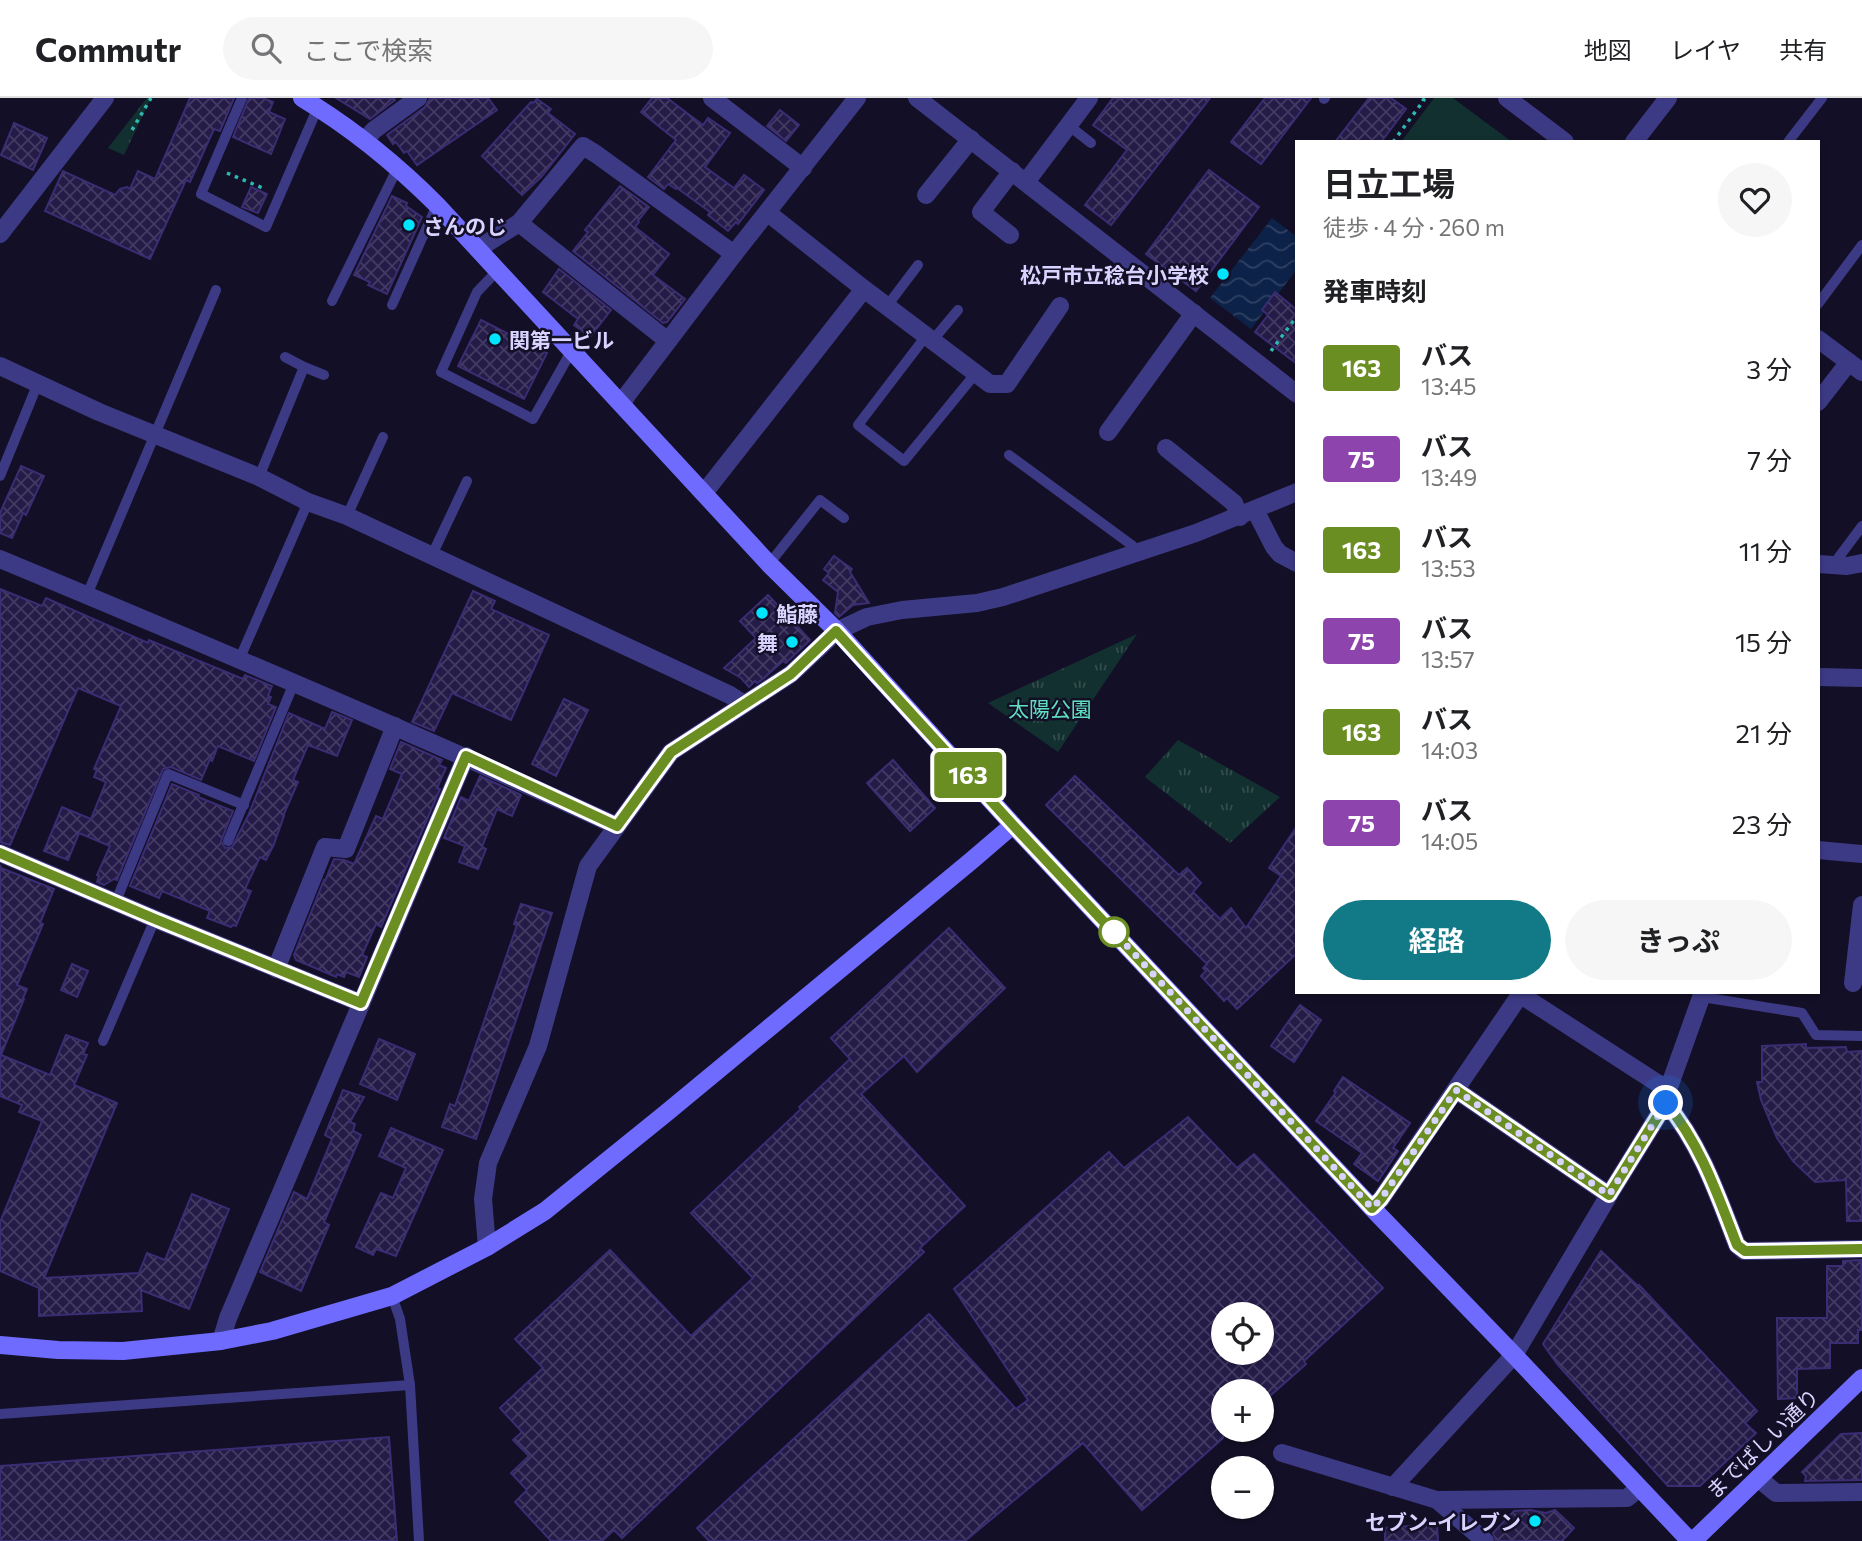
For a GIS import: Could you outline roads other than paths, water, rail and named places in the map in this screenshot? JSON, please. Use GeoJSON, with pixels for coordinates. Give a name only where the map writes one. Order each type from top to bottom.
{"type":"FeatureCollection","features":[{"type":"Feature","properties":{"kind":"street"},"geometry":{"type":"LineString","coordinates":[[0,234],[105,98]]}},
{"type":"Feature","properties":{"kind":"street"},"geometry":{"type":"LineString","coordinates":[[365,140],[374,130],[418,98]]}},
{"type":"Feature","properties":{"kind":"street"},"geometry":{"type":"LineString","coordinates":[[622,404],[734,254],[857,98]]}},
{"type":"Feature","properties":{"kind":"street"},"geometry":{"type":"LineString","coordinates":[[917,98],[1295,392]]}},
{"type":"Feature","properties":{"kind":"street"},"geometry":{"type":"LineString","coordinates":[[1010,235],[981,212],[1068,125],[1089,98]]}},
{"type":"Feature","properties":{"kind":"street"},"geometry":{"type":"LineString","coordinates":[[1507,98],[1562,140]]}},
{"type":"Feature","properties":{"kind":"street"},"geometry":{"type":"LineString","coordinates":[[1636,140],[1668,98]]}},
{"type":"Feature","properties":{"kind":"street"},"geometry":{"type":"LineString","coordinates":[[715,99],[803,168]]}},
{"type":"Feature","properties":{"kind":"street"},"geometry":{"type":"LineString","coordinates":[[310,103],[365,140],[438,205],[769,564],[836,631],[1013,825],[1372,1208],[1692,1541]]}},
{"type":"Feature","properties":{"kind":"street"},"geometry":{"type":"LineString","coordinates":[[926,195],[971,139]]}},
{"type":"Feature","properties":{"kind":"street"},"geometry":{"type":"LineString","coordinates":[[480,250],[519,223],[583,146],[734,254]]}},
{"type":"Feature","properties":{"kind":"street"},"geometry":{"type":"LineString","coordinates":[[768,212],[990,384],[1007,384],[1060,306]]}},
{"type":"Feature","properties":{"kind":"street"},"geometry":{"type":"LineString","coordinates":[[519,223],[668,341]]}},
{"type":"Feature","properties":{"kind":"street"},"geometry":{"type":"LineString","coordinates":[[704,493],[864,289]]}},
{"type":"Feature","properties":{"kind":"street"},"geometry":{"type":"LineString","coordinates":[[1108,432],[1194,313]]}},
{"type":"Feature","properties":{"kind":"street"},"geometry":{"type":"LineString","coordinates":[[1820,341],[1855,367],[1820,400]]}},
{"type":"Feature","properties":{"kind":"street"},"geometry":{"type":"LineString","coordinates":[[0,366],[100,412],[259,477],[308,502],[347,516],[718,689],[744,704]]}},
{"type":"Feature","properties":{"kind":"street"},"geometry":{"type":"LineString","coordinates":[[1166,448],[1247,513],[1280,554],[1295,562]]}},
{"type":"Feature","properties":{"kind":"street"},"geometry":{"type":"LineString","coordinates":[[486,1247],[483,1199],[488,1163],[538,1046],[588,866],[671,752],[791,674],[836,631],[867,617],[902,610],[977,603],[1003,597],[1135,555],[1295,493]]}},
{"type":"Feature","properties":{"kind":"street"},"geometry":{"type":"LineString","coordinates":[[0,559],[240,658],[466,756],[617,826]]}},
{"type":"Feature","properties":{"kind":"street"},"geometry":{"type":"LineString","coordinates":[[1825,565],[1847,566],[1862,563]]}},
{"type":"Feature","properties":{"kind":"street"},"geometry":{"type":"LineString","coordinates":[[1820,677],[1862,678]]}},
{"type":"Feature","properties":{"kind":"street"},"geometry":{"type":"LineString","coordinates":[[276,969],[325,846],[346,849],[395,726]]}},
{"type":"Feature","properties":{"kind":"street"},"geometry":{"type":"LineString","coordinates":[[221,1341],[228,1318],[466,756]]}},
{"type":"Feature","properties":{"kind":"street"},"geometry":{"type":"LineString","coordinates":[[0,1345],[58,1350],[123,1351],[221,1341],[272,1331],[392,1296],[486,1247],[545,1210],[1013,825]]}},
{"type":"Feature","properties":{"kind":"street"},"geometry":{"type":"LineString","coordinates":[[1820,850],[1862,854]]}},
{"type":"Feature","properties":{"kind":"street"},"geometry":{"type":"LineString","coordinates":[[0,853],[361,1003]]}},
{"type":"Feature","properties":{"kind":"street"},"geometry":{"type":"LineString","coordinates":[[1853,983],[1862,905]]}},
{"type":"Feature","properties":{"kind":"street"},"geometry":{"type":"LineString","coordinates":[[1372,1208],[1381,1199],[1521,994]]}},
{"type":"Feature","properties":{"kind":"street"},"geometry":{"type":"LineString","coordinates":[[1523,994],[1667,1097],[1704,1163],[1737,1245],[1745,1251],[1862,1249]]}},
{"type":"Feature","properties":{"kind":"street"},"geometry":{"type":"LineString","coordinates":[[1393,1487],[1514,1355],[1667,1097],[1702,995]]}},
{"type":"Feature","properties":{"kind":"street"},"geometry":{"type":"LineString","coordinates":[[1456,1090],[1609,1195]]}},
{"type":"Feature","properties":{"kind":"street","name":"までばしい通り"},"geometry":{"type":"LineString","coordinates":[[1692,1541],[1862,1378]]}},
{"type":"Feature","properties":{"kind":"street"},"geometry":{"type":"LineString","coordinates":[[1282,1452],[1437,1500],[1627,1498],[1639,1488]]}},
{"type":"Feature","properties":{"kind":"street"},"geometry":{"type":"LineString","coordinates":[[1758,1478],[1776,1493],[1862,1492]]}},
{"type":"Feature","properties":{"kind":"street"},"geometry":{"type":"LineString","coordinates":[[1437,1500],[1485,1541]]}},
{"type":"Feature","properties":{"kind":"lane"},"geometry":{"type":"LineString","coordinates":[[242,98],[201,194],[266,227],[280,196],[310,103]]}},
{"type":"Feature","properties":{"kind":"lane"},"geometry":{"type":"LineString","coordinates":[[1790,140],[1822,98]]}},
{"type":"Feature","properties":{"kind":"lane"},"geometry":{"type":"LineString","coordinates":[[1068,125],[1091,144]]}},
{"type":"Feature","properties":{"kind":"lane"},"geometry":{"type":"LineString","coordinates":[[332,301],[398,167]]}},
{"type":"Feature","properties":{"kind":"lane"},"geometry":{"type":"LineString","coordinates":[[392,305],[438,205]]}},
{"type":"Feature","properties":{"kind":"lane"},"geometry":{"type":"LineString","coordinates":[[1820,301],[1862,245]]}},
{"type":"Feature","properties":{"kind":"lane"},"geometry":{"type":"LineString","coordinates":[[887,306],[918,265]]}},
{"type":"Feature","properties":{"kind":"lane"},"geometry":{"type":"LineString","coordinates":[[498,270],[477,292],[441,372],[533,419],[572,350]]}},
{"type":"Feature","properties":{"kind":"lane"},"geometry":{"type":"LineString","coordinates":[[87,595],[216,290]]}},
{"type":"Feature","properties":{"kind":"lane"},"geometry":{"type":"LineString","coordinates":[[958,310],[929,338],[858,425],[904,461],[976,373]]}},
{"type":"Feature","properties":{"kind":"lane"},"geometry":{"type":"LineString","coordinates":[[285,357],[324,375]]}},
{"type":"Feature","properties":{"kind":"lane"},"geometry":{"type":"LineString","coordinates":[[259,477],[304,367]]}},
{"type":"Feature","properties":{"kind":"lane"},"geometry":{"type":"LineString","coordinates":[[0,476],[38,383]]}},
{"type":"Feature","properties":{"kind":"lane"},"geometry":{"type":"LineString","coordinates":[[347,516],[383,436]]}},
{"type":"Feature","properties":{"kind":"lane"},"geometry":{"type":"LineString","coordinates":[[1009,455],[1133,546],[1135,555]]}},
{"type":"Feature","properties":{"kind":"lane"},"geometry":{"type":"LineString","coordinates":[[432,555],[467,481]]}},
{"type":"Feature","properties":{"kind":"lane"},"geometry":{"type":"LineString","coordinates":[[769,564],[820,500],[844,518]]}},
{"type":"Feature","properties":{"kind":"lane"},"geometry":{"type":"LineString","coordinates":[[240,658],[308,502]]}},
{"type":"Feature","properties":{"kind":"lane"},"geometry":{"type":"LineString","coordinates":[[1825,565],[1862,526]]}},
{"type":"Feature","properties":{"kind":"lane"},"geometry":{"type":"LineString","coordinates":[[228,841],[295,683]]}},
{"type":"Feature","properties":{"kind":"lane"},"geometry":{"type":"LineString","coordinates":[[116,901],[168,774],[244,805]]}},
{"type":"Feature","properties":{"kind":"lane"},"geometry":{"type":"LineString","coordinates":[[103,1041],[155,919]]}},
{"type":"Feature","properties":{"kind":"lane"},"geometry":{"type":"LineString","coordinates":[[1702,995],[1802,1013],[1816,1035],[1862,1036]]}},
{"type":"Feature","properties":{"kind":"lane"},"geometry":{"type":"LineString","coordinates":[[392,1296],[400,1319],[410,1385],[419,1541]]}},
{"type":"Feature","properties":{"kind":"lane"},"geometry":{"type":"LineString","coordinates":[[0,1414],[410,1385]]}},
{"type":"Feature","properties":{"kind":"water"},"geometry":{"type":"Polygon","coordinates":[[[1272,218],[1295,235],[1295,272],[1251,329],[1210,298],[1272,218]]]}},
{"type":"Feature","properties":{"kind":"place","name":"さんのじ"},"geometry":{"type":"Point","coordinates":[409,225]}},
{"type":"Feature","properties":{"kind":"place","name":"松戸市立稔台小学校"},"geometry":{"type":"Point","coordinates":[1223,274]}},
{"type":"Feature","properties":{"kind":"place","name":"関第一ビル"},"geometry":{"type":"Point","coordinates":[495,339]}},
{"type":"Feature","properties":{"kind":"place","name":"鮨藤"},"geometry":{"type":"Point","coordinates":[762,613]}},
{"type":"Feature","properties":{"kind":"place","name":"舞"},"geometry":{"type":"Point","coordinates":[792,642]}},
{"type":"Feature","properties":{"kind":"place","name":"セブン-イレブン"},"geometry":{"type":"Point","coordinates":[1535,1521]}},
{"type":"Feature","properties":{"kind":"park label","name":"太陽公園"},"geometry":{"type":"Point","coordinates":[1050,708]}}]}
